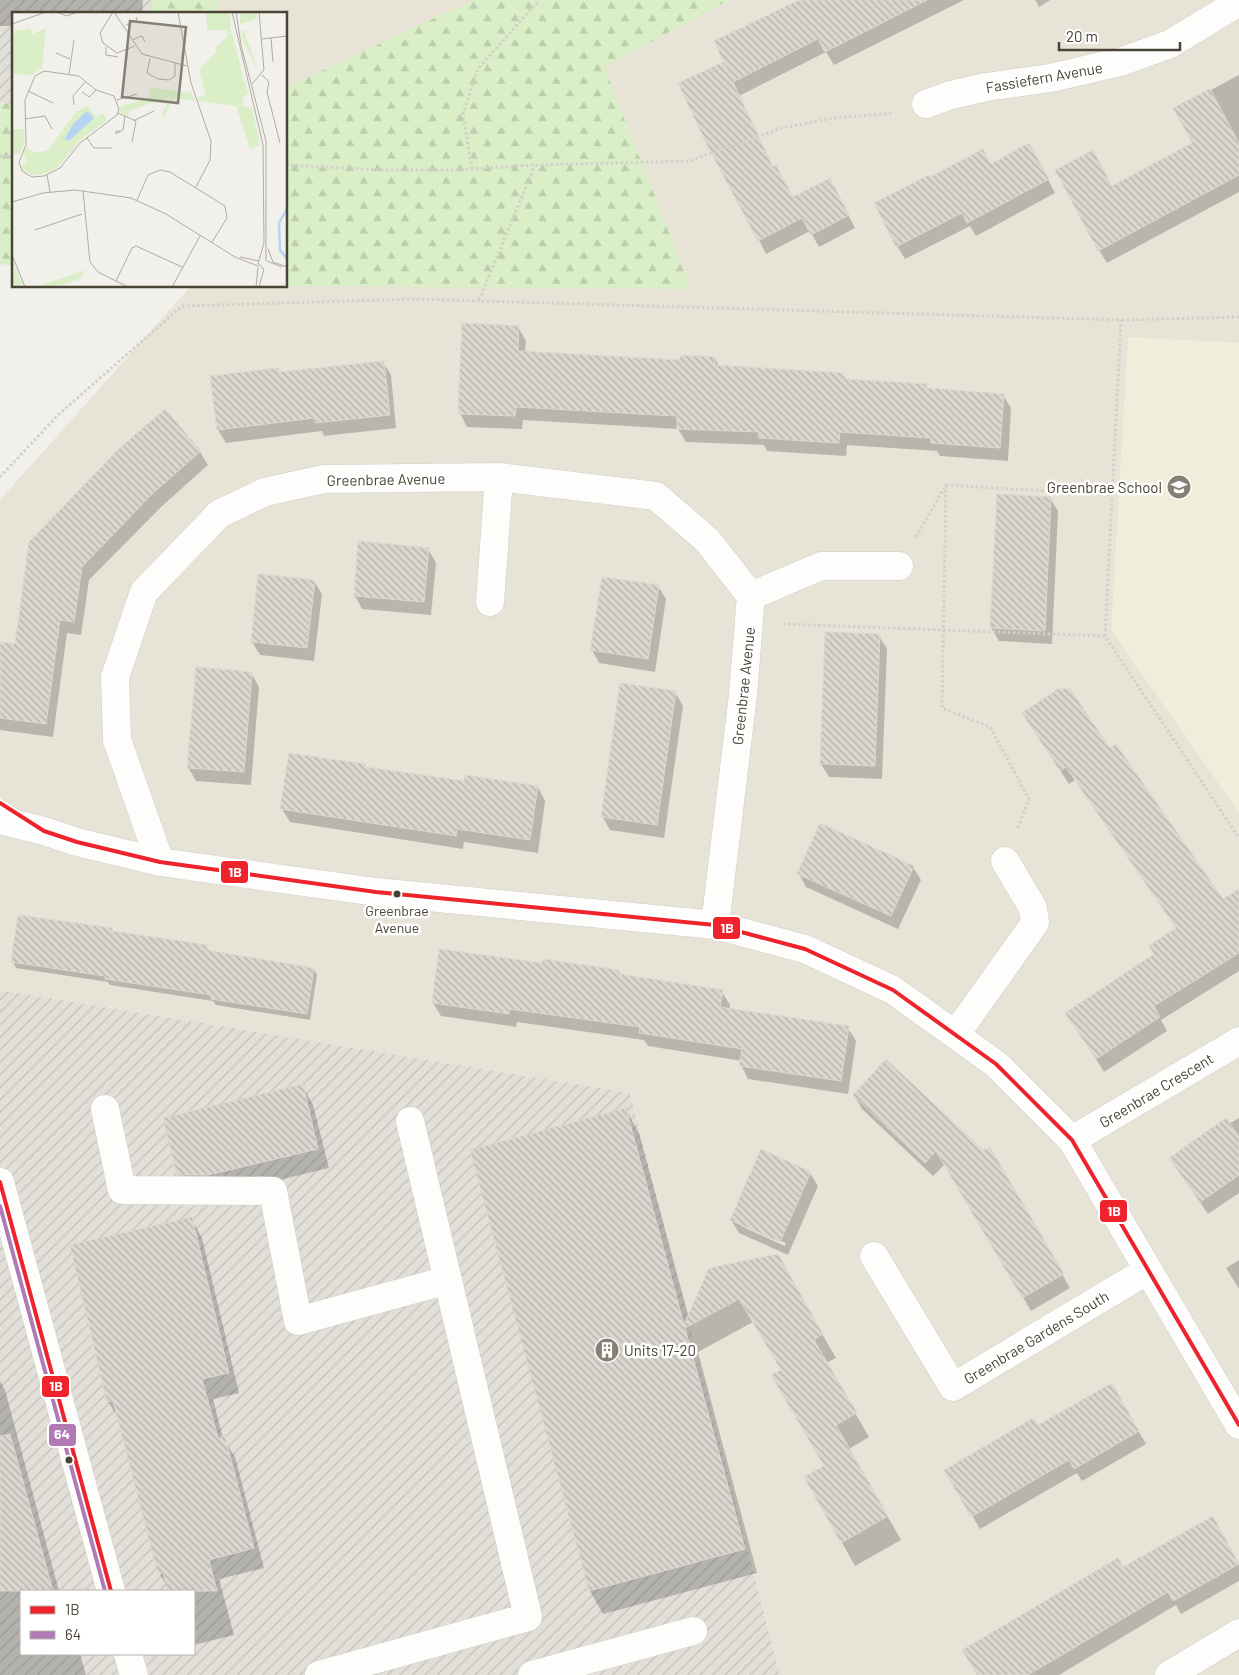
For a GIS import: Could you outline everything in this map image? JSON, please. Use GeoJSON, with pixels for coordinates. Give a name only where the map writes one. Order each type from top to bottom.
{"type":"FeatureCollection","features":[{"type":"Feature","properties":{"kind":"street","name":"Fassiefern Avenue"},"geometry":{"type":"LineString","coordinates":[[926,104],[950,95],[986,87],[1050,78],[1120,62],[1170,44],[1239,2]]}},
{"type":"Feature","properties":{"kind":"street","name":"Greenbrae Avenue"},"geometry":{"type":"LineString","coordinates":[[160,862],[117,740],[115,677],[144,592],[219,514],[265,492],[324,479],[499,477],[656,496],[707,540],[751,596],[744,696],[716,925]]}},
{"type":"Feature","properties":{"kind":"street"},"geometry":{"type":"LineString","coordinates":[[490,602],[499,477]]}},
{"type":"Feature","properties":{"kind":"street"},"geometry":{"type":"LineString","coordinates":[[751,596],[821,566],[899,566]]}},
{"type":"Feature","properties":{"kind":"street"},"geometry":{"type":"LineString","coordinates":[[0,803],[44,830]]}},
{"type":"Feature","properties":{"kind":"street"},"geometry":{"type":"LineString","coordinates":[[0,820],[44,830],[77,842],[160,862],[376,892],[716,925],[805,949],[893,990],[996,1064],[1072,1140],[1239,1425]]}},
{"type":"Feature","properties":{"kind":"street"},"geometry":{"type":"LineString","coordinates":[[956,1034],[1035,923],[1033,908],[1005,861]]}},
{"type":"Feature","properties":{"kind":"street","name":"Greenbrae Crescent"},"geometry":{"type":"LineString","coordinates":[[1072,1140],[1239,1041]]}},
{"type":"Feature","properties":{"kind":"street"},"geometry":{"type":"LineString","coordinates":[[105,1109],[122,1190],[273,1191],[298,1321],[448,1280]]}},
{"type":"Feature","properties":{"kind":"street"},"geometry":{"type":"LineString","coordinates":[[319,1675],[360,1669],[528,1617],[410,1121]]}},
{"type":"Feature","properties":{"kind":"street"},"geometry":{"type":"LineString","coordinates":[[0,1182],[7,1233],[111,1590]]}},
{"type":"Feature","properties":{"kind":"street","name":"Greenbrae Gardens South"},"geometry":{"type":"LineString","coordinates":[[874,1256],[953,1387],[1148,1270]]}},
{"type":"Feature","properties":{"kind":"street"},"geometry":{"type":"LineString","coordinates":[[532,1675],[693,1631]]}},
{"type":"Feature","properties":{"kind":"street"},"geometry":{"type":"LineString","coordinates":[[1169,1675],[1239,1633]]}},
{"type":"Feature","properties":{"kind":"street"},"geometry":{"type":"LineString","coordinates":[[128,1655],[134,1675]]}},
{"type":"Feature","properties":{"kind":"path"},"geometry":{"type":"LineString","coordinates":[[472,169],[463,114],[478,69],[539,0]]}},
{"type":"Feature","properties":{"kind":"path"},"geometry":{"type":"LineString","coordinates":[[288,165],[381,170],[472,169],[535,165],[689,161],[782,128],[833,118],[897,113],[926,104]]}},
{"type":"Feature","properties":{"kind":"path"},"geometry":{"type":"LineString","coordinates":[[478,301],[535,165]]}},
{"type":"Feature","properties":{"kind":"path"},"geometry":{"type":"LineString","coordinates":[[0,477],[58,415],[182,306],[416,299],[1121,320],[1239,317]]}},
{"type":"Feature","properties":{"kind":"path"},"geometry":{"type":"LineString","coordinates":[[1121,320],[1105,636],[1239,838]]}},
{"type":"Feature","properties":{"kind":"path"},"geometry":{"type":"LineString","coordinates":[[946,485],[1112,495]]}},
{"type":"Feature","properties":{"kind":"path"},"geometry":{"type":"LineString","coordinates":[[899,566],[946,485]]}},
{"type":"Feature","properties":{"kind":"path"},"geometry":{"type":"LineString","coordinates":[[946,485],[942,708],[990,727],[1029,799],[1005,861]]}},
{"type":"Feature","properties":{"kind":"path"},"geometry":{"type":"LineString","coordinates":[[750,623],[1105,636]]}},
{"type":"Feature","properties":{"kind":"shaded area"},"geometry":{"type":"Polygon","coordinates":[[[0,0],[220,0],[216,12],[12,12],[12,104],[0,103],[0,0]]]}},
{"type":"Feature","properties":{"kind":"shaded area"},"geometry":{"type":"Polygon","coordinates":[[[217,0],[1239,0],[1239,1675],[780,1675],[630,1093],[0,990],[0,500],[189,288],[288,288],[288,12],[214,12],[217,0]]]}},
{"type":"Feature","properties":{"kind":"shaded area","name":"Greenbrae School"},"geometry":{"type":"Polygon","coordinates":[[[1128,337],[1239,343],[1239,813],[1111,630],[1128,337]]]}},
{"type":"Feature","properties":{"kind":"shaded area"},"geometry":{"type":"Polygon","coordinates":[[[0,990],[630,1093],[780,1675],[0,1675],[0,990]]]}},
{"type":"Feature","properties":{"kind":"green space"},"geometry":{"type":"Polygon","coordinates":[[[154,0],[220,0],[216,12],[150,12],[154,0]]]}},
{"type":"Feature","properties":{"kind":"green space"},"geometry":{"type":"Polygon","coordinates":[[[473,0],[729,0],[604,67],[691,289],[288,286],[288,85],[296,83],[473,0]]]}},
{"type":"Feature","properties":{"kind":"green space"},"geometry":{"type":"Polygon","coordinates":[[[0,103],[12,104],[12,266],[0,264],[0,103]]]}},
{"type":"Feature","properties":{"kind":"building"},"geometry":{"type":"Polygon","coordinates":[[[799,0],[927,0],[825,52],[818,39],[733,82],[773,167],[776,165],[793,197],[830,178],[849,215],[811,235],[802,218],[758,241],[706,143],[678,83],[723,62],[729,74],[714,41],[799,0]]]}},
{"type":"Feature","properties":{"kind":"building"},"geometry":{"type":"Polygon","coordinates":[[[1210,89],[1239,143],[1239,175],[1098,251],[1055,170],[1093,150],[1112,186],[1192,143],[1173,108],[1210,89]]]}},
{"type":"Feature","properties":{"kind":"building"},"geometry":{"type":"Polygon","coordinates":[[[1029,143],[1049,179],[967,223],[962,213],[896,247],[874,203],[929,175],[930,177],[983,149],[991,164],[1029,143]]]}},
{"type":"Feature","properties":{"kind":"building"},"geometry":{"type":"Polygon","coordinates":[[[462,323],[519,326],[518,351],[680,360],[680,355],[715,357],[715,365],[844,373],[843,379],[927,384],[926,388],[1004,394],[1000,448],[931,443],[931,438],[840,432],[839,443],[758,438],[759,432],[677,429],[677,416],[516,407],[515,416],[458,414],[462,323]]]}},
{"type":"Feature","properties":{"kind":"building"},"geometry":{"type":"Polygon","coordinates":[[[384,361],[390,415],[315,423],[315,418],[217,430],[210,376],[279,368],[279,372],[384,361]]]}},
{"type":"Feature","properties":{"kind":"building"},"geometry":{"type":"Polygon","coordinates":[[[165,409],[201,451],[153,493],[82,567],[74,622],[60,620],[46,724],[0,718],[0,642],[15,644],[29,542],[114,453],[165,409]]]}},
{"type":"Feature","properties":{"kind":"building"},"geometry":{"type":"Polygon","coordinates":[[[997,494],[1051,497],[1045,631],[990,628],[997,494]]]}},
{"type":"Feature","properties":{"kind":"building"},"geometry":{"type":"Polygon","coordinates":[[[358,541],[429,548],[424,602],[354,596],[358,541]]]}},
{"type":"Feature","properties":{"kind":"building"},"geometry":{"type":"Polygon","coordinates":[[[258,574],[315,580],[307,648],[251,642],[258,574]]]}},
{"type":"Feature","properties":{"kind":"building"},"geometry":{"type":"Polygon","coordinates":[[[602,577],[659,585],[648,659],[590,650],[602,577]]]}},
{"type":"Feature","properties":{"kind":"building"},"geometry":{"type":"Polygon","coordinates":[[[825,632],[880,634],[875,766],[820,764],[825,632]]]}},
{"type":"Feature","properties":{"kind":"building"},"geometry":{"type":"Polygon","coordinates":[[[196,667],[252,672],[244,772],[187,768],[196,667]]]}},
{"type":"Feature","properties":{"kind":"building"},"geometry":{"type":"Polygon","coordinates":[[[620,683],[676,691],[657,825],[601,817],[620,683]]]}},
{"type":"Feature","properties":{"kind":"building"},"geometry":{"type":"Polygon","coordinates":[[[1058,689],[1070,689],[1110,748],[1116,744],[1223,899],[1239,889],[1239,953],[1154,1006],[1160,1017],[1096,1059],[1065,1013],[1154,954],[1149,946],[1176,928],[1066,767],[1060,771],[1022,713],[1058,689]]]}},
{"type":"Feature","properties":{"kind":"building"},"geometry":{"type":"Polygon","coordinates":[[[289,753],[365,764],[365,767],[464,781],[465,775],[538,786],[530,840],[457,829],[456,836],[280,809],[289,753]]]}},
{"type":"Feature","properties":{"kind":"building"},"geometry":{"type":"Polygon","coordinates":[[[820,823],[914,866],[891,916],[797,874],[820,823]]]}},
{"type":"Feature","properties":{"kind":"building"},"geometry":{"type":"Polygon","coordinates":[[[18,915],[112,928],[112,931],[207,945],[206,950],[314,968],[307,1014],[211,999],[211,995],[105,979],[105,976],[11,962],[18,915]]]}},
{"type":"Feature","properties":{"kind":"building"},"geometry":{"type":"Polygon","coordinates":[[[439,949],[542,963],[543,959],[619,970],[619,974],[723,990],[720,1007],[849,1026],[841,1081],[739,1066],[742,1049],[639,1033],[640,1027],[509,1009],[509,1014],[432,1003],[439,949]]]}},
{"type":"Feature","properties":{"kind":"building"},"geometry":{"type":"Polygon","coordinates":[[[886,1059],[983,1150],[990,1147],[1064,1274],[1022,1298],[936,1151],[925,1163],[853,1095],[886,1059]]]}},
{"type":"Feature","properties":{"kind":"building"},"geometry":{"type":"Polygon","coordinates":[[[303,1084],[318,1149],[208,1175],[177,1175],[163,1118],[303,1084]]]}},
{"type":"Feature","properties":{"kind":"building","name":"Units 17-20"},"geometry":{"type":"Polygon","coordinates":[[[626,1108],[684,1325],[709,1268],[778,1254],[823,1334],[814,1340],[857,1413],[836,1425],[888,1516],[841,1543],[804,1477],[824,1466],[771,1375],[781,1370],[739,1299],[685,1328],[745,1549],[589,1591],[470,1150],[626,1108]]]}},
{"type":"Feature","properties":{"kind":"building"},"geometry":{"type":"Polygon","coordinates":[[[1226,1118],[1239,1137],[1239,1175],[1200,1202],[1169,1158],[1226,1118]]]}},
{"type":"Feature","properties":{"kind":"building"},"geometry":{"type":"Polygon","coordinates":[[[761,1149],[811,1172],[780,1242],[730,1220],[761,1149]]]}},
{"type":"Feature","properties":{"kind":"building"},"geometry":{"type":"Polygon","coordinates":[[[192,1217],[229,1373],[202,1379],[218,1438],[225,1436],[254,1548],[209,1560],[217,1591],[168,1590],[163,1573],[158,1574],[113,1401],[107,1402],[70,1245],[192,1217]]]}},
{"type":"Feature","properties":{"kind":"building"},"geometry":{"type":"Polygon","coordinates":[[[1112,1383],[1139,1431],[1074,1469],[1069,1460],[971,1517],[944,1470],[1033,1418],[1038,1425],[1112,1383]]]}},
{"type":"Feature","properties":{"kind":"building"},"geometry":{"type":"Polygon","coordinates":[[[10,1434],[53,1590],[0,1591],[0,1436],[10,1434]]]}},
{"type":"Feature","properties":{"kind":"building"},"geometry":{"type":"Polygon","coordinates":[[[1213,1516],[1239,1564],[1173,1601],[1168,1592],[1028,1675],[977,1675],[962,1650],[1118,1558],[1123,1567],[1213,1516]]]}},
{"type":"Feature","properties":{"kind":"transit line","name":"1B"},"geometry":{"type":"LineString","coordinates":[[0,803],[44,831],[77,842],[160,862],[376,892],[715,925],[805,949],[893,990],[996,1064],[1072,1140],[1239,1425]]}},
{"type":"Feature","properties":{"kind":"transit line","name":"1B"},"geometry":{"type":"LineString","coordinates":[[0,1182],[111,1590]]}},
{"type":"Feature","properties":{"kind":"transit line","name":"64"},"geometry":{"type":"LineString","coordinates":[[0,1206],[105,1590]]}},
{"type":"Feature","properties":{"kind":"place","name":"Greenbrae School"},"geometry":{"type":"Point","coordinates":[1179,487]}},
{"type":"Feature","properties":{"kind":"place","name":"Greenbrae Avenue"},"geometry":{"type":"Point","coordinates":[397,894]}},
{"type":"Feature","properties":{"kind":"place","name":"Units 17-20"},"geometry":{"type":"Point","coordinates":[607,1350]}}]}
